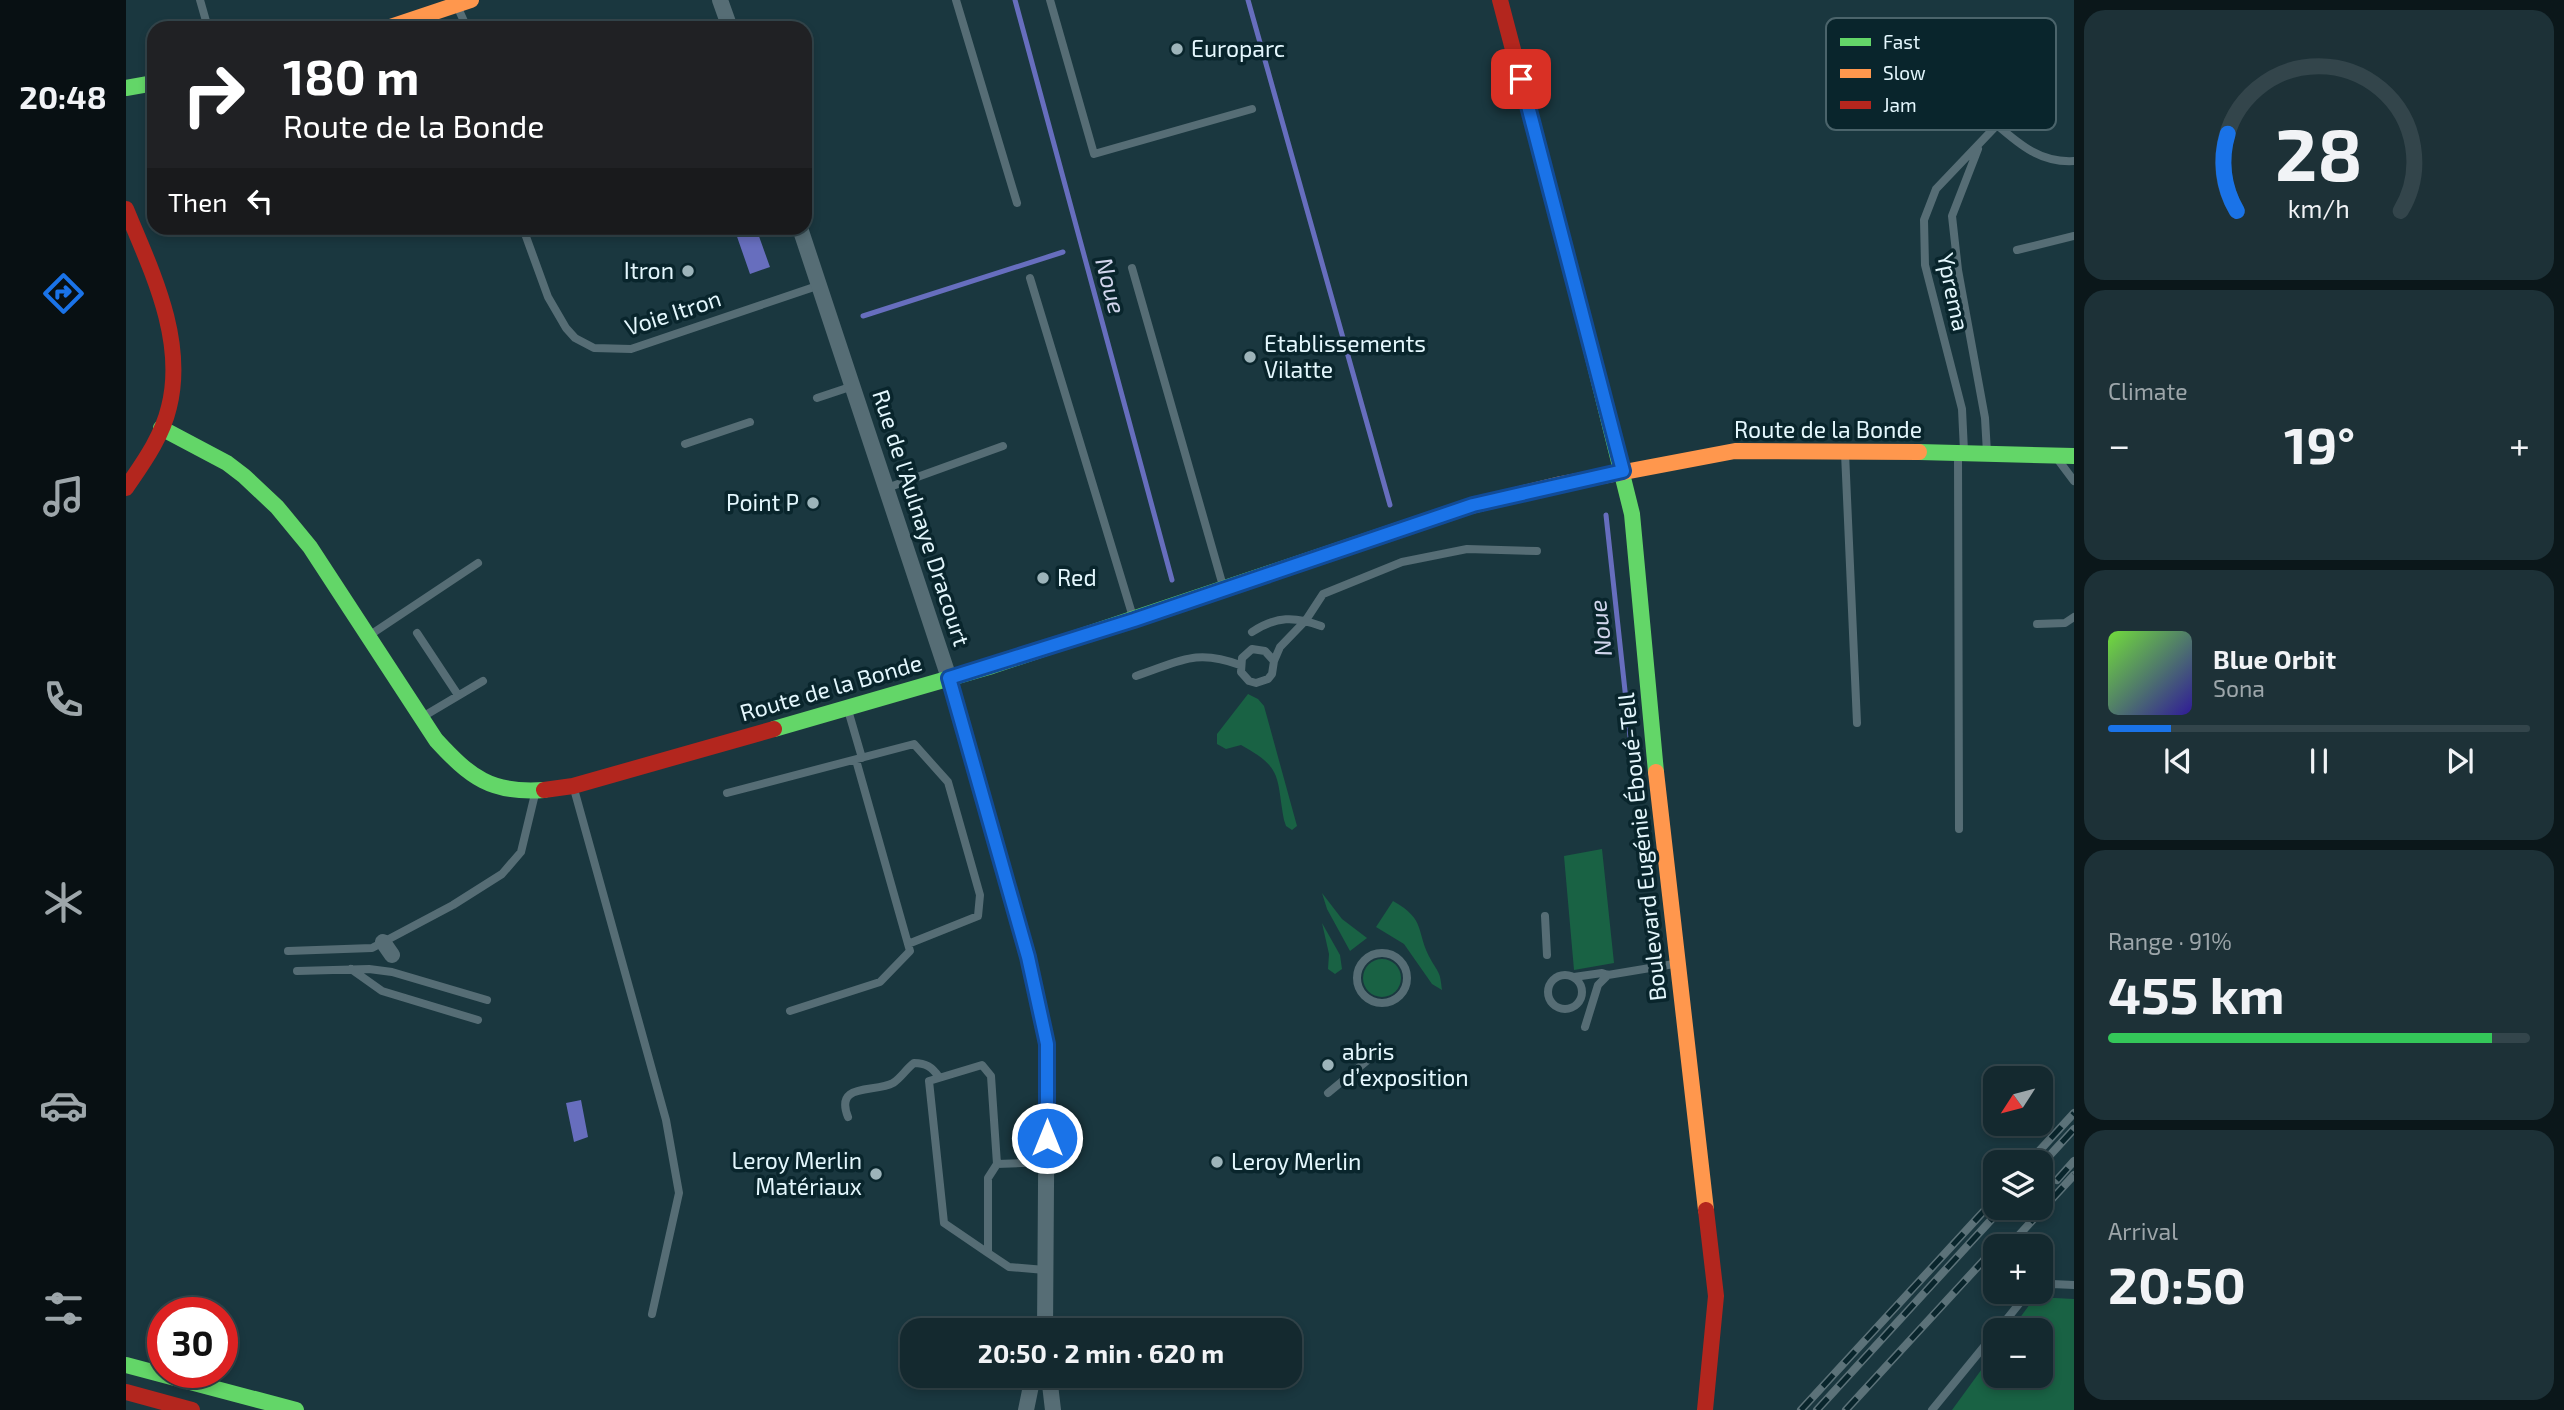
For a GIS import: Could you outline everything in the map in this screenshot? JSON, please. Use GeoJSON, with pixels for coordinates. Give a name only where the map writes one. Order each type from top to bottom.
{"type":"FeatureCollection","features":[{"type":"Feature","properties":{"kind":"street"},"geometry":{"type":"LineString","coordinates":[[720,0],[728,21]]}},
{"type":"Feature","properties":{"kind":"street","name":"Boulevard Eugénie Éboué-Tell"},"geometry":{"type":"LineString","coordinates":[[1500,0],[1632,514],[1653,748],[1716,1296],[1705,1410]]}},
{"type":"Feature","properties":{"kind":"street"},"geometry":{"type":"LineString","coordinates":[[409,21],[464,3]]}},
{"type":"Feature","properties":{"kind":"street"},"geometry":{"type":"LineString","coordinates":[[126,88],[147,84]]}},
{"type":"Feature","properties":{"kind":"street"},"geometry":{"type":"LineString","coordinates":[[126,209],[164,312],[171,338],[175,374],[170,404],[161,428],[126,488]]}},
{"type":"Feature","properties":{"kind":"street","name":"Rue de l'Aulnaye Dracourt"},"geometry":{"type":"LineString","coordinates":[[802,235],[949,678],[1028,957],[1047,1044],[1044,1318]]}},
{"type":"Feature","properties":{"kind":"street","name":"Route de la Bonde"},"geometry":{"type":"LineString","coordinates":[[161,428],[211,451],[257,485],[288,518],[310,547],[421,718],[456,763],[477,779],[493,787],[516,793],[573,786],[949,678],[1134,620],[1473,505],[1623,471],[1735,451],[1845,450],[2074,456]]}},
{"type":"Feature","properties":{"kind":"street"},"geometry":{"type":"LineString","coordinates":[[126,1365],[296,1410]]}},
{"type":"Feature","properties":{"kind":"street"},"geometry":{"type":"LineString","coordinates":[[1026,1410],[1031,1388]]}},
{"type":"Feature","properties":{"kind":"street"},"geometry":{"type":"LineString","coordinates":[[1050,1388],[1052,1410]]}},
{"type":"Feature","properties":{"kind":"street"},"geometry":{"type":"LineString","coordinates":[[126,1392],[192,1410]]}},
{"type":"Feature","properties":{"kind":"lane"},"geometry":{"type":"LineString","coordinates":[[200,0],[206,21]]}},
{"type":"Feature","properties":{"kind":"lane"},"geometry":{"type":"LineString","coordinates":[[956,0],[1017,204]]}},
{"type":"Feature","properties":{"kind":"lane"},"geometry":{"type":"LineString","coordinates":[[1050,0],[1094,154],[1252,109]]}},
{"type":"Feature","properties":{"kind":"lane"},"geometry":{"type":"LineString","coordinates":[[464,3],[466,21]]}},
{"type":"Feature","properties":{"kind":"lane","name":"Yprema"},"geometry":{"type":"LineString","coordinates":[[1959,829],[1962,409],[1925,265],[1924,220],[1936,189],[1993,130]]}},
{"type":"Feature","properties":{"kind":"lane","name":"Yprema"},"geometry":{"type":"LineString","coordinates":[[2003,130],[2027,151],[2059,162],[2074,161]]}},
{"type":"Feature","properties":{"kind":"lane"},"geometry":{"type":"LineString","coordinates":[[1980,144],[1952,216],[1958,270],[1985,418],[1987,453]]}},
{"type":"Feature","properties":{"kind":"lane","name":"Voie Itron"},"geometry":{"type":"LineString","coordinates":[[525,235],[548,297],[575,338],[594,348],[631,349],[820,285]]}},
{"type":"Feature","properties":{"kind":"lane"},"geometry":{"type":"LineString","coordinates":[[2017,250],[2074,236]]}},
{"type":"Feature","properties":{"kind":"lane"},"geometry":{"type":"LineString","coordinates":[[1132,268],[1224,589]]}},
{"type":"Feature","properties":{"kind":"lane"},"geometry":{"type":"LineString","coordinates":[[1030,278],[1134,620]]}},
{"type":"Feature","properties":{"kind":"lane"},"geometry":{"type":"LineString","coordinates":[[817,398],[853,386]]}},
{"type":"Feature","properties":{"kind":"lane"},"geometry":{"type":"LineString","coordinates":[[685,444],[750,422]]}},
{"type":"Feature","properties":{"kind":"lane"},"geometry":{"type":"LineString","coordinates":[[887,488],[1003,446]]}},
{"type":"Feature","properties":{"kind":"lane"},"geometry":{"type":"LineString","coordinates":[[1845,450],[1857,723]]}},
{"type":"Feature","properties":{"kind":"lane"},"geometry":{"type":"LineString","coordinates":[[2055,456],[2074,481]]}},
{"type":"Feature","properties":{"kind":"lane"},"geometry":{"type":"LineString","coordinates":[[1274,661],[1265,651],[1252,649],[1246,653],[1240,666],[1244,677],[1256,683],[1272,674],[1280,647],[1306,620],[1323,594],[1402,562],[1468,548],[1537,551]]}},
{"type":"Feature","properties":{"kind":"lane"},"geometry":{"type":"LineString","coordinates":[[368,637],[478,563]]}},
{"type":"Feature","properties":{"kind":"lane"},"geometry":{"type":"LineString","coordinates":[[1252,632],[1265,623],[1286,617],[1321,626]]}},
{"type":"Feature","properties":{"kind":"lane"},"geometry":{"type":"LineString","coordinates":[[2037,624],[2065,623],[2074,617]]}},
{"type":"Feature","properties":{"kind":"lane"},"geometry":{"type":"LineString","coordinates":[[417,634],[458,695]]}},
{"type":"Feature","properties":{"kind":"lane"},"geometry":{"type":"LineString","coordinates":[[1136,676],[1197,656],[1216,657],[1240,666]]}},
{"type":"Feature","properties":{"kind":"lane"},"geometry":{"type":"LineString","coordinates":[[421,718],[483,681]]}},
{"type":"Feature","properties":{"kind":"lane"},"geometry":{"type":"LineString","coordinates":[[790,1011],[880,982],[910,951],[859,759],[848,707]]}},
{"type":"Feature","properties":{"kind":"lane"},"geometry":{"type":"LineString","coordinates":[[727,793],[914,744],[948,782],[981,895],[978,916],[908,944]]}},
{"type":"Feature","properties":{"kind":"lane"},"geometry":{"type":"LineString","coordinates":[[573,786],[666,1120],[679,1192],[652,1314]]}},
{"type":"Feature","properties":{"kind":"lane"},"geometry":{"type":"LineString","coordinates":[[288,951],[388,948],[502,874],[521,852],[535,792]]}},
{"type":"Feature","properties":{"kind":"lane"},"geometry":{"type":"LineString","coordinates":[[1545,916],[1547,955]]}},
{"type":"Feature","properties":{"kind":"lane"},"geometry":{"type":"LineString","coordinates":[[388,948],[406,976]]}},
{"type":"Feature","properties":{"kind":"lane"},"geometry":{"type":"LineString","coordinates":[[1378,953],[1397,957],[1406,968],[1408,981],[1402,995],[1390,1003],[1375,1002],[1365,997],[1359,988],[1357,973],[1363,960],[1378,953]]}},
{"type":"Feature","properties":{"kind":"lane"},"geometry":{"type":"LineString","coordinates":[[1574,977],[1582,988],[1580,1001],[1570,1009],[1557,1007],[1549,997],[1550,984],[1561,976],[1602,973],[1608,975],[1677,964]]}},
{"type":"Feature","properties":{"kind":"lane"},"geometry":{"type":"LineString","coordinates":[[351,969],[382,991],[478,1020]]}},
{"type":"Feature","properties":{"kind":"lane"},"geometry":{"type":"LineString","coordinates":[[298,971],[369,969],[406,976],[487,1000]]}},
{"type":"Feature","properties":{"kind":"lane"},"geometry":{"type":"LineString","coordinates":[[1585,1027],[1598,985],[1608,975]]}},
{"type":"Feature","properties":{"kind":"lane"},"geometry":{"type":"LineString","coordinates":[[1328,1093],[1380,1050]]}},
{"type":"Feature","properties":{"kind":"lane"},"geometry":{"type":"LineString","coordinates":[[848,1117],[844,1108],[849,1096],[856,1091],[893,1083],[914,1063],[925,1063],[934,1069],[939,1077]]}},
{"type":"Feature","properties":{"kind":"lane"},"geometry":{"type":"LineString","coordinates":[[988,1253],[988,1178],[997,1164],[991,1076],[982,1065],[929,1081],[944,1223],[988,1253],[1009,1267],[1045,1270]]}},
{"type":"Feature","properties":{"kind":"lane"},"geometry":{"type":"LineString","coordinates":[[997,1164],[1047,1162]]}},
{"type":"Feature","properties":{"kind":"lane"},"geometry":{"type":"LineString","coordinates":[[2053,1284],[2074,1285]]}},
{"type":"Feature","properties":{"kind":"lane"},"geometry":{"type":"LineString","coordinates":[[2007,1318],[2019,1304]]}},
{"type":"Feature","properties":{"kind":"lane"},"geometry":{"type":"LineString","coordinates":[[1932,1410],[1983,1348]]}},
{"type":"Feature","properties":{"kind":"green space"},"geometry":{"type":"Polygon","coordinates":[[[1248,694],[1264,706],[1297,826],[1292,830],[1286,826],[1284,820],[1278,783],[1271,767],[1241,745],[1226,749],[1217,744],[1217,734],[1248,694]]]}},
{"type":"Feature","properties":{"kind":"green space"},"geometry":{"type":"Polygon","coordinates":[[[1602,849],[1614,963],[1574,970],[1564,856],[1602,849]]]}},
{"type":"Feature","properties":{"kind":"green space"},"geometry":{"type":"Polygon","coordinates":[[[1322,893],[1342,919],[1367,938],[1350,951],[1327,909],[1322,893]]]}},
{"type":"Feature","properties":{"kind":"green space"},"geometry":{"type":"Polygon","coordinates":[[[1393,901],[1416,920],[1426,950],[1439,973],[1442,990],[1432,984],[1404,944],[1376,927],[1393,901]]]}},
{"type":"Feature","properties":{"kind":"green space"},"geometry":{"type":"Polygon","coordinates":[[[1322,923],[1340,955],[1342,969],[1335,974],[1328,969],[1329,954],[1322,923]]]}},
{"type":"Feature","properties":{"kind":"green space"},"geometry":{"type":"Polygon","coordinates":[[[1382,959],[1395,965],[1401,978],[1395,991],[1382,997],[1369,991],[1363,978],[1369,965],[1382,959]]]}},
{"type":"Feature","properties":{"kind":"green space"},"geometry":{"type":"Polygon","coordinates":[[[2053,1298],[2074,1299],[2074,1410],[1952,1410],[1983,1367],[1983,1388],[2053,1388],[2053,1318],[2020,1318],[2030,1304],[2053,1304],[2053,1298]]]}},
{"type":"Feature","properties":{"kind":"water"},"geometry":{"type":"Polygon","coordinates":[[[736,235],[759,235],[770,267],[750,274],[736,235]]]}},
{"type":"Feature","properties":{"kind":"water"},"geometry":{"type":"Polygon","coordinates":[[[581,1100],[588,1137],[574,1142],[566,1103],[581,1100]]]}},
{"type":"Feature","properties":{"kind":"waterway","name":"Noue"},"geometry":{"type":"LineString","coordinates":[[1015,0],[1172,580]]}},
{"type":"Feature","properties":{"kind":"waterway","name":"Noue"},"geometry":{"type":"LineString","coordinates":[[1248,0],[1390,505]]}},
{"type":"Feature","properties":{"kind":"waterway","name":"Noue"},"geometry":{"type":"LineString","coordinates":[[863,316],[1063,252]]}},
{"type":"Feature","properties":{"kind":"waterway","name":"Noue"},"geometry":{"type":"LineString","coordinates":[[1606,515],[1630,737]]}},
{"type":"Feature","properties":{"kind":"railway"},"geometry":{"type":"LineString","coordinates":[[2040,1150],[2074,1113]]}},
{"type":"Feature","properties":{"kind":"railway"},"geometry":{"type":"LineString","coordinates":[[2053,1152],[2074,1129]]}},
{"type":"Feature","properties":{"kind":"railway"},"geometry":{"type":"LineString","coordinates":[[2057,1180],[2074,1161]]}},
{"type":"Feature","properties":{"kind":"railway"},"geometry":{"type":"LineString","coordinates":[[2020,1234],[2074,1175]]}},
{"type":"Feature","properties":{"kind":"railway"},"geometry":{"type":"LineString","coordinates":[[1801,1410],[1983,1212]]}},
{"type":"Feature","properties":{"kind":"railway"},"geometry":{"type":"LineString","coordinates":[[1817,1410],[1991,1220]]}},
{"type":"Feature","properties":{"kind":"railway"},"geometry":{"type":"LineString","coordinates":[[1846,1410],[1983,1261]]}},
{"type":"Feature","properties":{"kind":"traffic: fast"},"geometry":{"type":"LineString","coordinates":[[126,88],[147,84]]}},
{"type":"Feature","properties":{"kind":"traffic: fast"},"geometry":{"type":"LineString","coordinates":[[1580,305],[1632,514],[1656,772]]}},
{"type":"Feature","properties":{"kind":"traffic: fast"},"geometry":{"type":"LineString","coordinates":[[161,428],[227,463],[277,507],[310,547],[436,740],[460,764],[496,786],[526,791],[544,790]]}},
{"type":"Feature","properties":{"kind":"traffic: fast"},"geometry":{"type":"LineString","coordinates":[[1919,452],[2074,456]]}},
{"type":"Feature","properties":{"kind":"traffic: fast"},"geometry":{"type":"LineString","coordinates":[[774,729],[992,666],[1467,507]]}},
{"type":"Feature","properties":{"kind":"traffic: fast"},"geometry":{"type":"LineString","coordinates":[[126,1365],[296,1410]]}},
{"type":"Feature","properties":{"kind":"traffic: slow"},"geometry":{"type":"LineString","coordinates":[[408,21],[471,0]]}},
{"type":"Feature","properties":{"kind":"traffic: slow"},"geometry":{"type":"LineString","coordinates":[[1467,507],[1561,484],[1735,451],[1919,452]]}},
{"type":"Feature","properties":{"kind":"traffic: slow"},"geometry":{"type":"LineString","coordinates":[[1656,772],[1706,1210]]}},
{"type":"Feature","properties":{"kind":"traffic: jam"},"geometry":{"type":"LineString","coordinates":[[1500,0],[1580,305]]}},
{"type":"Feature","properties":{"kind":"traffic: jam"},"geometry":{"type":"LineString","coordinates":[[126,209],[163,305],[173,356],[173,381],[162,429],[126,488]]}},
{"type":"Feature","properties":{"kind":"traffic: jam"},"geometry":{"type":"LineString","coordinates":[[544,790],[573,786],[774,729]]}},
{"type":"Feature","properties":{"kind":"traffic: jam"},"geometry":{"type":"LineString","coordinates":[[1705,1410],[1716,1296],[1706,1210]]}},
{"type":"Feature","properties":{"kind":"traffic: jam"},"geometry":{"type":"LineString","coordinates":[[126,1392],[192,1410]]}},
{"type":"Feature","properties":{"kind":"place","name":"Europarc"},"geometry":{"type":"Point","coordinates":[1177,49]}},
{"type":"Feature","properties":{"kind":"place","name":"Itron"},"geometry":{"type":"Point","coordinates":[688,271]}},
{"type":"Feature","properties":{"kind":"place","name":"Etablissements Vilatte"},"geometry":{"type":"Point","coordinates":[1250,357]}},
{"type":"Feature","properties":{"kind":"place","name":"Point P"},"geometry":{"type":"Point","coordinates":[813,503]}},
{"type":"Feature","properties":{"kind":"place","name":"Red"},"geometry":{"type":"Point","coordinates":[1043,578]}},
{"type":"Feature","properties":{"kind":"place","name":"abris d’exposition"},"geometry":{"type":"Point","coordinates":[1328,1065]}},
{"type":"Feature","properties":{"kind":"place","name":"Leroy Merlin"},"geometry":{"type":"Point","coordinates":[1217,1162]}},
{"type":"Feature","properties":{"kind":"place","name":"Leroy Merlin Matériaux"},"geometry":{"type":"Point","coordinates":[876,1174]}},
{"type":"Feature","properties":{"kind":"route"},"geometry":{"type":"LineString","coordinates":[[1047,1138],[1047,1044],[1028,957],[949,678],[1134,620],[1473,505],[1623,471],[1521,79]]}}]}
